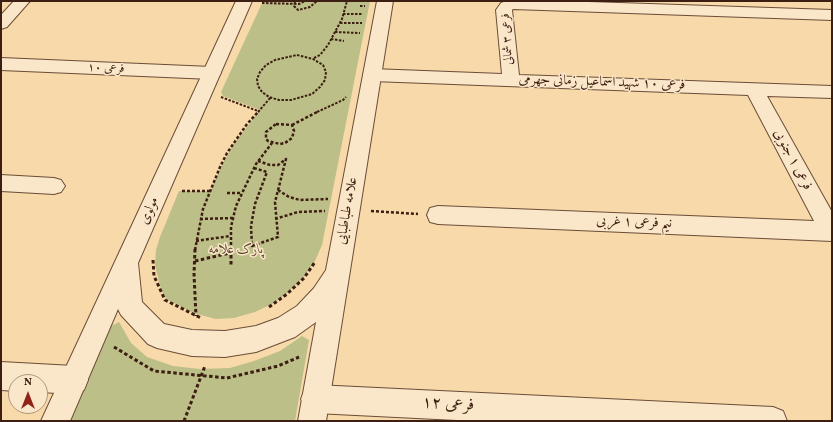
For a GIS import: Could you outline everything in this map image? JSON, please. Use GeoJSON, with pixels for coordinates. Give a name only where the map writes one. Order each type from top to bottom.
{"type":"FeatureCollection","features":[{"type":"Feature","properties":{"kind":"street"},"geometry":{"type":"LineString","coordinates":[[1,24],[22,1]]}},
{"type":"Feature","properties":{"kind":"street","name":"مولوی"},"geometry":{"type":"LineString","coordinates":[[56,421],[159,190],[216,82],[244,1]]}},
{"type":"Feature","properties":{"kind":"street","name":"علامه طباطبایی"},"geometry":{"type":"LineString","coordinates":[[314,410],[338,271],[337,208],[372,75],[385,1]]}},
{"type":"Feature","properties":{"kind":"street","name":"فرعی ۳ شمالی"},"geometry":{"type":"LineString","coordinates":[[511,80],[504,10],[506,6],[512,4],[832,15]]}},
{"type":"Feature","properties":{"kind":"street","name":"فرعی ۱۰"},"geometry":{"type":"LineString","coordinates":[[1,64],[216,82]]}},
{"type":"Feature","properties":{"kind":"street","name":"فرعی ۱۰ شهید اسماعیل زمانی جهرمی"},"geometry":{"type":"LineString","coordinates":[[372,75],[832,92]]}},
{"type":"Feature","properties":{"kind":"street","name":"فرعی ۱ جنوبی"},"geometry":{"type":"LineString","coordinates":[[754,89],[831,231]]}},
{"type":"Feature","properties":{"kind":"street"},"geometry":{"type":"LineString","coordinates":[[1,184],[54,186]]}},
{"type":"Feature","properties":{"kind":"street","name":"نیم فرعی ۱ غربی"},"geometry":{"type":"LineString","coordinates":[[438,215],[831,231]]}},
{"type":"Feature","properties":{"kind":"street"},"geometry":{"type":"LineString","coordinates":[[127,262],[130,307],[157,335],[192,343],[213,344],[225,344],[256,339],[286,328],[306,315],[323,296],[338,271]]}},
{"type":"Feature","properties":{"kind":"street"},"geometry":{"type":"LineString","coordinates":[[1,376],[74,380]]}},
{"type":"Feature","properties":{"kind":"street","name":"فرعی ۱۲"},"geometry":{"type":"LineString","coordinates":[[314,410],[773,421]]}},
{"type":"Feature","properties":{"kind":"path"},"geometry":{"type":"LineString","coordinates":[[261,1],[260,3],[295,3],[305,1]]}},
{"type":"Feature","properties":{"kind":"path"},"geometry":{"type":"LineString","coordinates":[[288,1],[295,3],[302,1]]}},
{"type":"Feature","properties":{"kind":"path"},"geometry":{"type":"LineString","coordinates":[[295,3],[296,9],[301,10],[310,7],[317,1]]}},
{"type":"Feature","properties":{"kind":"path"},"geometry":{"type":"LineString","coordinates":[[313,59],[320,55],[331,39],[344,14],[347,1]]}},
{"type":"Feature","properties":{"kind":"path"},"geometry":{"type":"LineString","coordinates":[[344,14],[368,14]]}},
{"type":"Feature","properties":{"kind":"path"},"geometry":{"type":"LineString","coordinates":[[340,23],[366,24]]}},
{"type":"Feature","properties":{"kind":"path"},"geometry":{"type":"LineString","coordinates":[[335,32],[364,33]]}},
{"type":"Feature","properties":{"kind":"path"},"geometry":{"type":"LineString","coordinates":[[331,39],[344,41]]}},
{"type":"Feature","properties":{"kind":"path"},"geometry":{"type":"LineString","coordinates":[[296,55],[313,59],[323,65],[326,72],[325,80],[312,94],[302,98],[279,100],[262,92],[258,86],[257,79],[260,72],[266,65],[285,57],[296,55]]}},
{"type":"Feature","properties":{"kind":"path"},"geometry":{"type":"LineString","coordinates":[[216,82],[223,98],[258,111]]}},
{"type":"Feature","properties":{"kind":"path"},"geometry":{"type":"LineString","coordinates":[[292,125],[294,134],[289,141],[280,144],[272,143],[266,139],[265,135],[268,129],[281,123],[292,125],[343,100],[350,91]]}},
{"type":"Feature","properties":{"kind":"path"},"geometry":{"type":"LineString","coordinates":[[196,316],[195,261],[196,241],[200,220],[210,191],[227,153],[258,111],[271,97]]}},
{"type":"Feature","properties":{"kind":"path"},"geometry":{"type":"LineString","coordinates":[[231,265],[230,236],[233,218],[241,193],[258,161],[272,143]]}},
{"type":"Feature","properties":{"kind":"path"},"geometry":{"type":"LineString","coordinates":[[254,168],[267,172],[254,204],[251,226],[252,246],[278,237],[275,218],[275,202],[277,190],[286,165],[286,159],[278,165],[270,165],[258,161]]}},
{"type":"Feature","properties":{"kind":"path"},"geometry":{"type":"LineString","coordinates":[[159,190],[210,191]]}},
{"type":"Feature","properties":{"kind":"path"},"geometry":{"type":"LineString","coordinates":[[277,190],[289,198],[300,200],[332,198],[337,208]]}},
{"type":"Feature","properties":{"kind":"path"},"geometry":{"type":"LineString","coordinates":[[227,193],[241,193]]}},
{"type":"Feature","properties":{"kind":"path"},"geometry":{"type":"LineString","coordinates":[[275,218],[298,212],[337,208],[438,215]]}},
{"type":"Feature","properties":{"kind":"path"},"geometry":{"type":"LineString","coordinates":[[200,220],[233,218]]}},
{"type":"Feature","properties":{"kind":"path"},"geometry":{"type":"LineString","coordinates":[[196,241],[230,236]]}},
{"type":"Feature","properties":{"kind":"path"},"geometry":{"type":"LineString","coordinates":[[195,261],[230,253]]}},
{"type":"Feature","properties":{"kind":"path"},"geometry":{"type":"LineString","coordinates":[[265,309],[287,294],[304,278],[318,256]]}},
{"type":"Feature","properties":{"kind":"path"},"geometry":{"type":"LineString","coordinates":[[154,258],[154,276],[165,300],[196,316],[215,321],[213,344],[184,421]]}},
{"type":"Feature","properties":{"kind":"green space","name":"پارک علامه"},"geometry":{"type":"Polygon","coordinates":[[[263,1],[370,1],[322,245],[315,261],[303,278],[286,294],[272,304],[255,312],[234,318],[216,319],[193,313],[166,299],[160,286],[155,265],[156,250],[179,191],[210,191],[233,145],[260,110],[223,96],[221,92],[263,1]]]}},
{"type":"Feature","properties":{"kind":"green space"},"geometry":{"type":"Polygon","coordinates":[[[119,322],[131,343],[147,357],[173,366],[200,369],[230,368],[254,361],[280,351],[302,336],[309,340],[295,421],[67,421],[111,326],[119,322]]]}}]}
